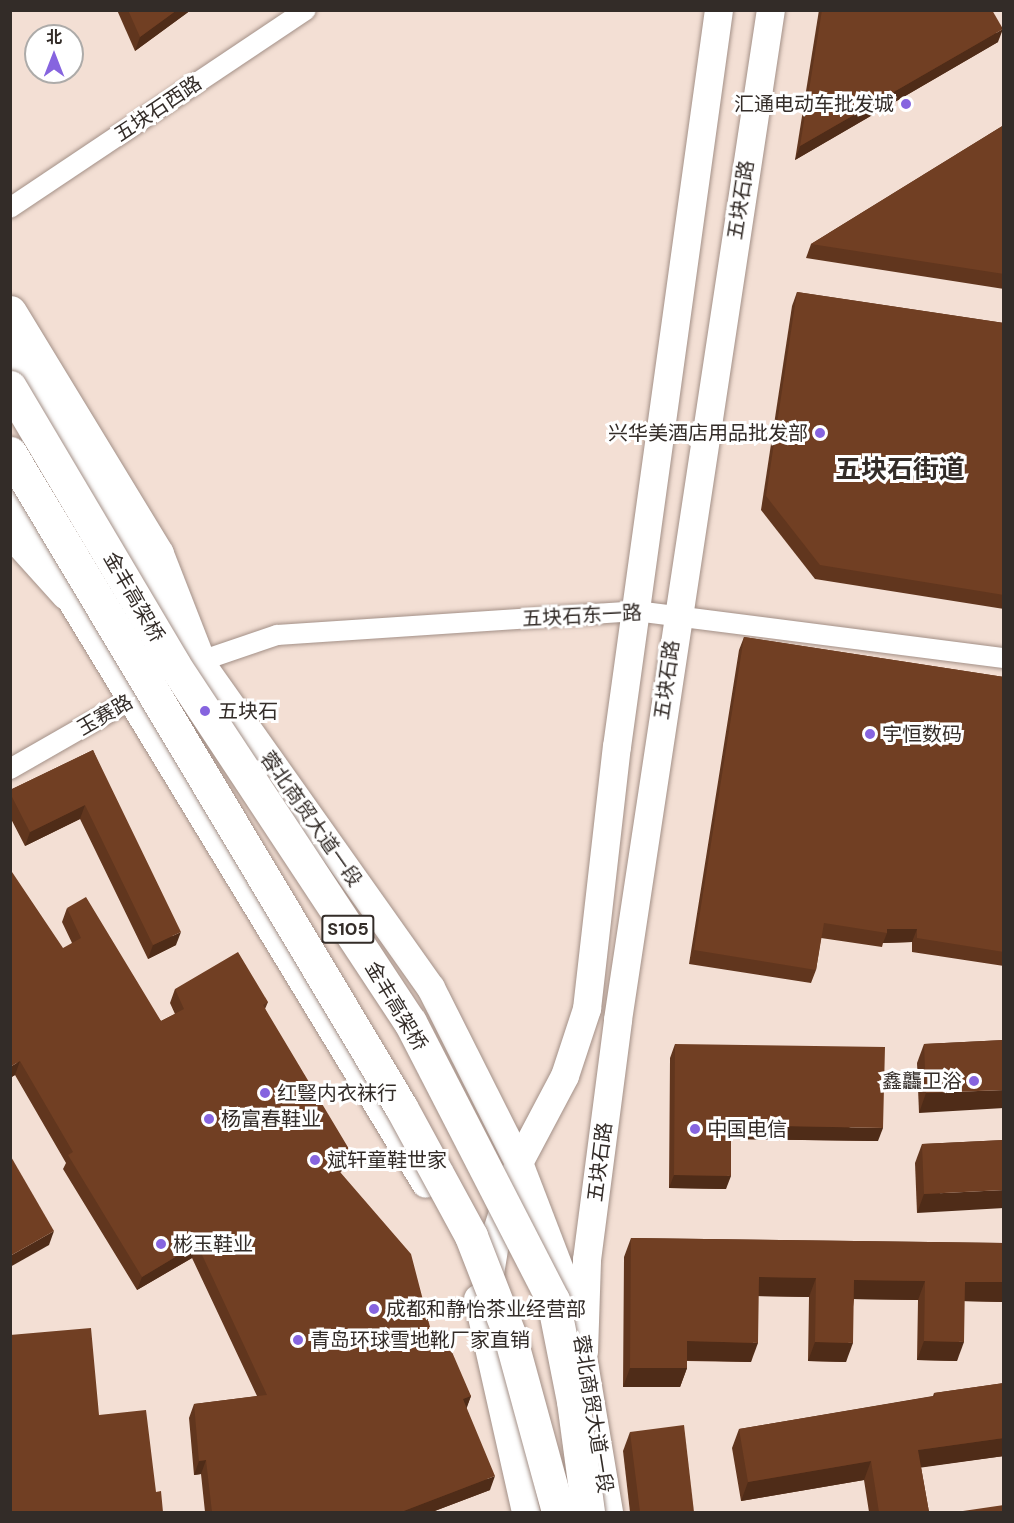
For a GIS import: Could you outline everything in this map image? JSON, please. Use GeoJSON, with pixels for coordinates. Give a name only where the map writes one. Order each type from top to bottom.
{"type":"FeatureCollection","features":[{"type":"Feature","properties":{"kind":"highway"},"geometry":{"type":"LineString","coordinates":[[10,312],[74,413],[157,554],[198,659]]}},
{"type":"Feature","properties":{"kind":"highway","name":"金丰高架桥"},"geometry":{"type":"LineString","coordinates":[[10,387],[173,663],[410,1022],[553,1300],[573,1401],[588,1512]]}},
{"type":"Feature","properties":{"kind":"highway","name":"金丰高架桥"},"geometry":{"type":"LineString","coordinates":[[10,453],[401,1107],[471,1236],[510,1336],[558,1512]]}},
{"type":"Feature","properties":{"kind":"highway"},"geometry":{"type":"LineString","coordinates":[[10,530],[67,593]]}},
{"type":"Feature","properties":{"kind":"main road","name":"五块石路"},"geometry":{"type":"LineString","coordinates":[[483,1316],[497,1231],[519,1163],[565,1076],[587,1009],[636,611],[719,10]]}},
{"type":"Feature","properties":{"kind":"main road","name":"五块石路"},"geometry":{"type":"LineString","coordinates":[[584,1352],[589,1248],[677,616],[771,10]]}},
{"type":"Feature","properties":{"kind":"main road","name":"蓉北商贸大道一段"},"geometry":{"type":"LineString","coordinates":[[10,358],[198,659],[431,988],[519,1163],[575,1310],[584,1352],[609,1512]]}},
{"type":"Feature","properties":{"kind":"main road"},"geometry":{"type":"LineString","coordinates":[[10,492],[131,700],[466,1250],[483,1316],[526,1512]]}},
{"type":"Feature","properties":{"kind":"street","name":"五块石西路"},"geometry":{"type":"LineString","coordinates":[[10,207],[306,10]]}},
{"type":"Feature","properties":{"kind":"street","name":"五块石东一路"},"geometry":{"type":"LineString","coordinates":[[198,659],[277,635],[636,611],[1004,658]]}},
{"type":"Feature","properties":{"kind":"street","name":"玉赛路"},"geometry":{"type":"LineString","coordinates":[[10,769],[198,659]]}},
{"type":"Feature","properties":{"kind":"building"},"geometry":{"type":"Polygon","coordinates":[[[128,10],[177,10],[140,37],[128,10]]]}},
{"type":"Feature","properties":{"kind":"building"},"geometry":{"type":"Polygon","coordinates":[[[822,10],[992,10],[1003,29],[800,146],[822,10]]]}},
{"type":"Feature","properties":{"kind":"building"},"geometry":{"type":"Polygon","coordinates":[[[1004,125],[1004,274],[811,244],[1004,125]]]}},
{"type":"Feature","properties":{"kind":"building"},"geometry":{"type":"Polygon","coordinates":[[[797,292],[1004,323],[1004,595],[820,565],[766,496],[797,292]]]}},
{"type":"Feature","properties":{"kind":"building"},"geometry":{"type":"Polygon","coordinates":[[[744,637],[1004,677],[1004,952],[917,938],[917,929],[887,929],[887,933],[824,923],[816,970],[694,950],[744,637]]]}},
{"type":"Feature","properties":{"kind":"building"},"geometry":{"type":"Polygon","coordinates":[[[93,750],[181,932],[153,945],[85,805],[30,832],[10,793],[10,790],[93,750]]]}},
{"type":"Feature","properties":{"kind":"building"},"geometry":{"type":"Polygon","coordinates":[[[10,869],[63,948],[81,938],[67,908],[86,897],[161,1021],[184,1009],[175,989],[238,952],[268,1002],[263,1005],[352,1154],[334,1165],[411,1254],[436,1350],[449,1345],[471,1396],[463,1399],[495,1476],[401,1512],[212,1512],[206,1460],[199,1461],[194,1404],[267,1395],[197,1244],[142,1277],[68,1155],[73,1152],[20,1061],[10,1067],[10,869]]]}},
{"type":"Feature","properties":{"kind":"building"},"geometry":{"type":"Polygon","coordinates":[[[1004,1040],[1004,1090],[926,1093],[924,1044],[1004,1040]]]}},
{"type":"Feature","properties":{"kind":"building"},"geometry":{"type":"Polygon","coordinates":[[[675,1044],[885,1047],[883,1128],[731,1125],[731,1176],[674,1175],[675,1044]]]}},
{"type":"Feature","properties":{"kind":"building"},"geometry":{"type":"Polygon","coordinates":[[[1004,1140],[1004,1190],[924,1194],[922,1144],[1004,1140]]]}},
{"type":"Feature","properties":{"kind":"building"},"geometry":{"type":"Polygon","coordinates":[[[10,1155],[54,1231],[10,1256],[10,1155]]]}},
{"type":"Feature","properties":{"kind":"building"},"geometry":{"type":"Polygon","coordinates":[[[631,1238],[1004,1243],[1004,1282],[965,1282],[964,1342],[924,1341],[925,1281],[854,1280],[853,1343],[815,1342],[816,1278],[759,1277],[758,1343],[687,1341],[687,1368],[630,1368],[631,1238]]]}},
{"type":"Feature","properties":{"kind":"building"},"geometry":{"type":"Polygon","coordinates":[[[91,1328],[99,1415],[146,1410],[156,1492],[161,1491],[163,1512],[10,1512],[10,1335],[91,1328]]]}},
{"type":"Feature","properties":{"kind":"building"},"geometry":{"type":"Polygon","coordinates":[[[1004,1383],[1004,1438],[918,1450],[929,1512],[879,1512],[871,1461],[748,1482],[739,1429],[935,1396],[934,1393],[1004,1383]]]}},
{"type":"Feature","properties":{"kind":"building"},"geometry":{"type":"Polygon","coordinates":[[[684,1425],[694,1512],[640,1512],[630,1432],[684,1425]]]}},
{"type":"Feature","properties":{"kind":"building"},"geometry":{"type":"Polygon","coordinates":[[[1004,1505],[1004,1512],[956,1512],[1004,1505]]]}},
{"type":"Feature","properties":{"kind":"place","name":"汇通电动车批发城"},"geometry":{"type":"Point","coordinates":[906,104]}},
{"type":"Feature","properties":{"kind":"place","name":"兴华美酒店用品批发部"},"geometry":{"type":"Point","coordinates":[820,433]}},
{"type":"Feature","properties":{"kind":"place","name":"五块石"},"geometry":{"type":"Point","coordinates":[205,711]}},
{"type":"Feature","properties":{"kind":"place","name":"宇恒数码"},"geometry":{"type":"Point","coordinates":[870,734]}},
{"type":"Feature","properties":{"kind":"place","name":"鑫龘卫浴"},"geometry":{"type":"Point","coordinates":[974,1081]}},
{"type":"Feature","properties":{"kind":"place","name":"红豎内衣袜行"},"geometry":{"type":"Point","coordinates":[265,1093]}},
{"type":"Feature","properties":{"kind":"place","name":"杨富春鞋业"},"geometry":{"type":"Point","coordinates":[209,1119]}},
{"type":"Feature","properties":{"kind":"place","name":"中国电信"},"geometry":{"type":"Point","coordinates":[695,1129]}},
{"type":"Feature","properties":{"kind":"place","name":"斌轩童鞋世家"},"geometry":{"type":"Point","coordinates":[315,1160]}},
{"type":"Feature","properties":{"kind":"place","name":"彬玉鞋业"},"geometry":{"type":"Point","coordinates":[161,1244]}},
{"type":"Feature","properties":{"kind":"place","name":"成都和静怡茶业经营部"},"geometry":{"type":"Point","coordinates":[374,1309]}},
{"type":"Feature","properties":{"kind":"place","name":"青岛环球雪地靴厂家直销"},"geometry":{"type":"Point","coordinates":[298,1340]}},
{"type":"Feature","properties":{"kind":"district","name":"五块石街道"},"geometry":{"type":"Point","coordinates":[900,470]}}]}
